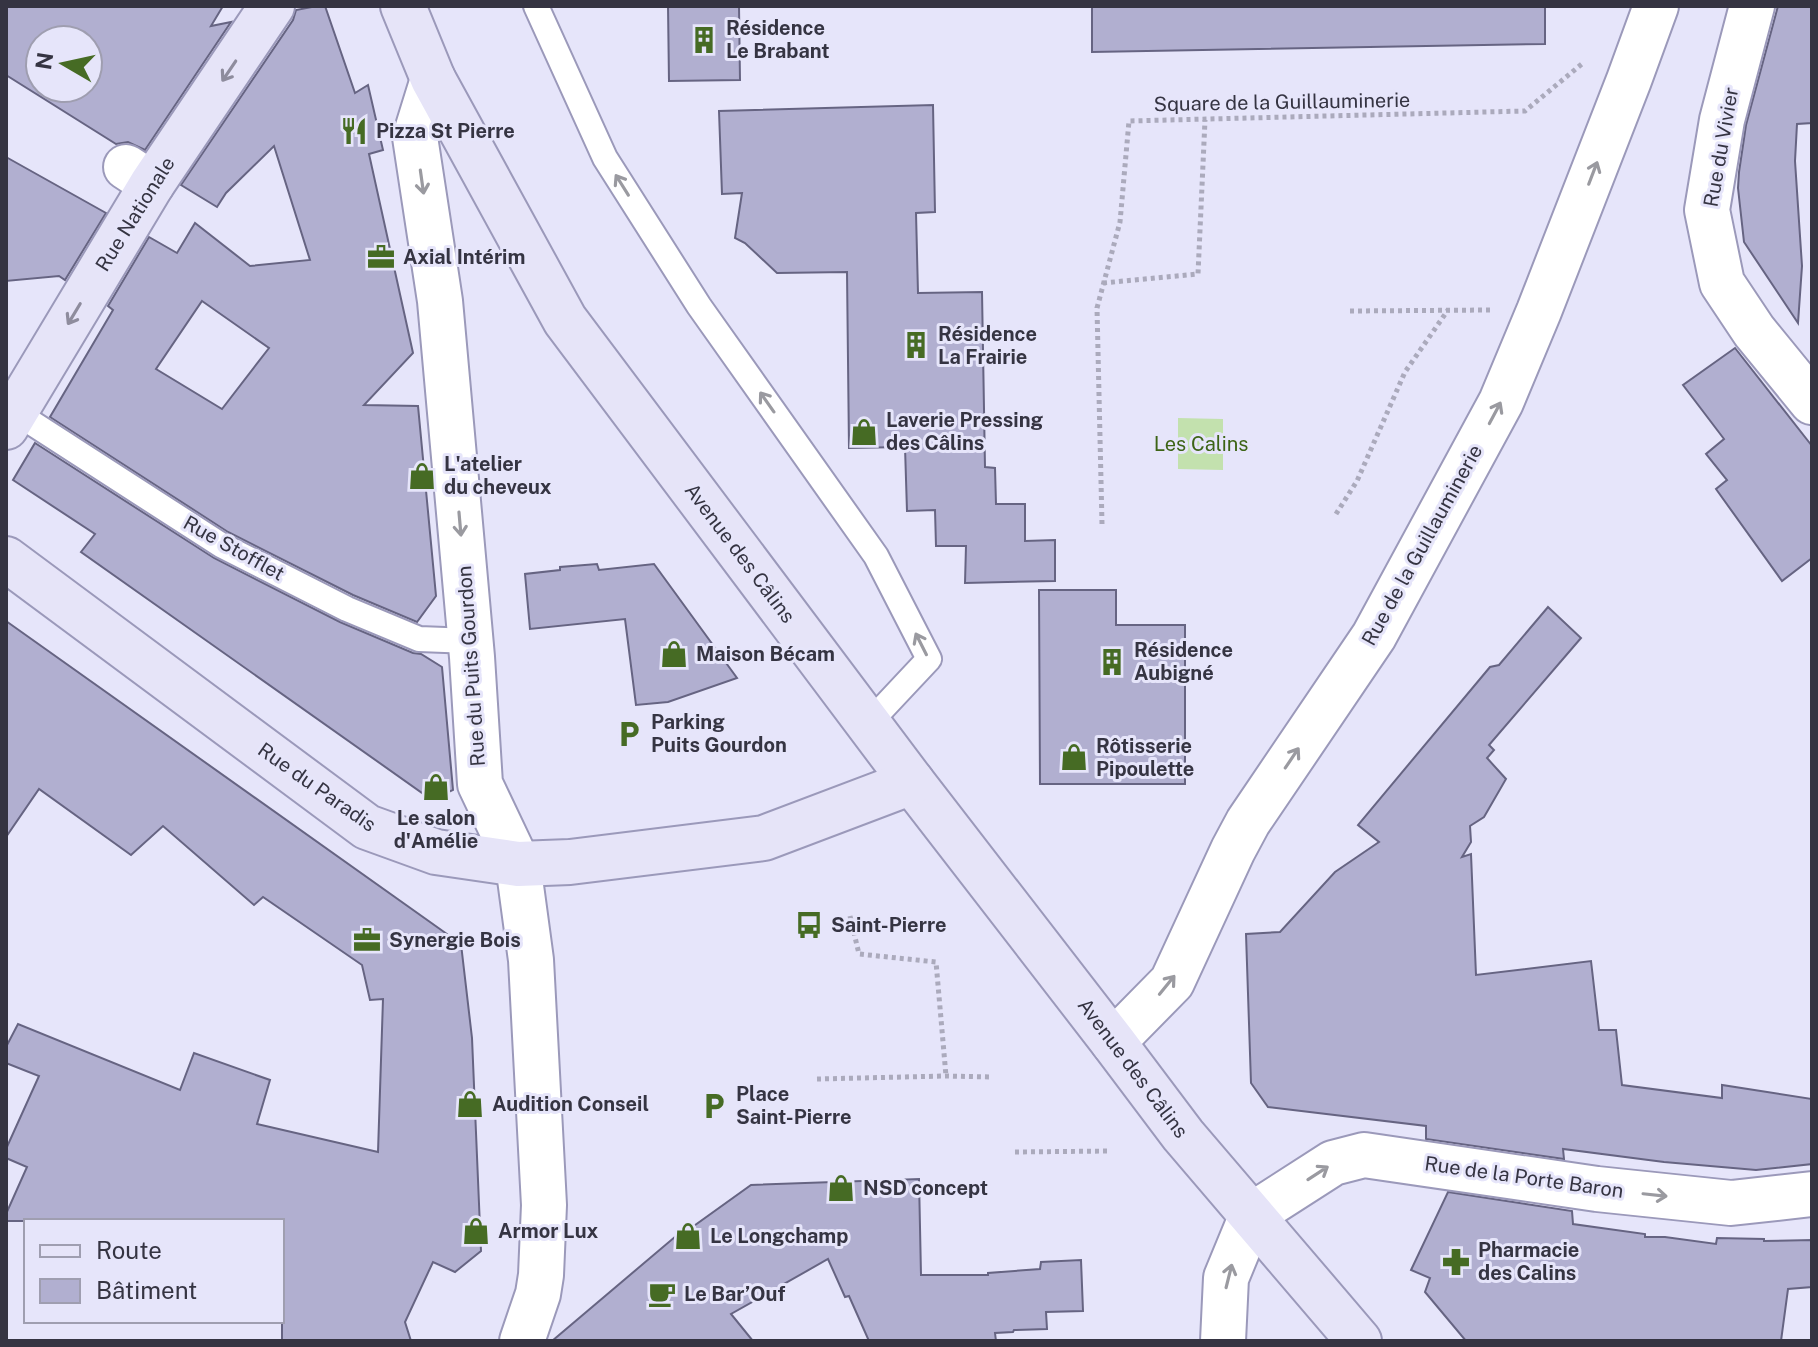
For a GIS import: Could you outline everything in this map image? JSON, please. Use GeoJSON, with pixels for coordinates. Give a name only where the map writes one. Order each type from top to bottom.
{"type":"FeatureCollection","features":[{"type":"Feature","properties":{"kind":"main road","name":"Rue Nationale"},"geometry":{"type":"LineString","coordinates":[[11,420],[139,175],[272,6]]}},
{"type":"Feature","properties":{"kind":"main road","name":"Avenue des Câlins"},"geometry":{"type":"LineString","coordinates":[[403,6],[433,79],[565,320],[868,724],[1183,1135],[1359,1341]]}},
{"type":"Feature","properties":{"kind":"main road","name":"Rue du Paradis"},"geometry":{"type":"LineString","coordinates":[[6,559],[367,827],[436,852],[518,864],[570,862],[764,838],[912,782]]}},
{"type":"Feature","properties":{"kind":"street","name":"Rue de la Guillauminerie"},"geometry":{"type":"LineString","coordinates":[[1113,1042],[1172,982],[1248,822],[1374,636],[1501,402],[1656,6]]}},
{"type":"Feature","properties":{"kind":"street","name":"Rue du Vivier"},"geometry":{"type":"LineString","coordinates":[[1752,6],[1722,120],[1707,210],[1722,283],[1754,331],[1812,402]]}},
{"type":"Feature","properties":{"kind":"street","name":"Rue du Puits Gourdon"},"geometry":{"type":"LineString","coordinates":[[433,79],[415,137],[440,301],[471,641],[480,784],[518,864],[531,960],[544,1205],[538,1294],[522,1341]]}},
{"type":"Feature","properties":{"kind":"street","name":"Rue de la Porte Baron"},"geometry":{"type":"LineString","coordinates":[[1252,1215],[1333,1163],[1364,1155],[1597,1189],[1731,1203],[1812,1194]]}},
{"type":"Feature","properties":{"kind":"street"},"geometry":{"type":"LineString","coordinates":[[1223,1341],[1226,1278],[1252,1215]]}},
{"type":"Feature","properties":{"kind":"lane"},"geometry":{"type":"LineString","coordinates":[[536,6],[558,74],[605,158],[777,434],[876,556],[929,659],[868,724]]}},
{"type":"Feature","properties":{"kind":"lane","name":"Rue Stofflet"},"geometry":{"type":"LineString","coordinates":[[11,420],[221,545],[347,609],[419,639],[471,641]]}},
{"type":"Feature","properties":{"kind":"path","name":"Square de la Guillauminerie"},"geometry":{"type":"LineString","coordinates":[[1102,524],[1097,308],[1120,222],[1129,121],[1525,111],[1583,63],[1629,80]]}},
{"type":"Feature","properties":{"kind":"path"},"geometry":{"type":"LineString","coordinates":[[1103,283],[1198,274],[1205,120]]}},
{"type":"Feature","properties":{"kind":"path"},"geometry":{"type":"LineString","coordinates":[[1336,514],[1357,481],[1405,372],[1448,310]]}},
{"type":"Feature","properties":{"kind":"path"},"geometry":{"type":"LineString","coordinates":[[1350,311],[1539,311]]}},
{"type":"Feature","properties":{"kind":"path"},"geometry":{"type":"LineString","coordinates":[[850,916],[859,954],[936,962],[946,1076]]}},
{"type":"Feature","properties":{"kind":"path"},"geometry":{"type":"LineString","coordinates":[[817,1079],[992,1077]]}},
{"type":"Feature","properties":{"kind":"path"},"geometry":{"type":"LineString","coordinates":[[1015,1152],[1111,1151]]}},
{"type":"Feature","properties":{"kind":"green space","name":"Les Calins"},"geometry":{"type":"Polygon","coordinates":[[[1178,418],[1223,419],[1223,470],[1178,469],[1178,418]]]}},
{"type":"Feature","properties":{"kind":"building"},"geometry":{"type":"Polygon","coordinates":[[[6,6],[223,6],[211,26],[231,22],[145,150],[128,142],[116,144],[52,104],[104,104],[104,24],[24,24],[24,86],[6,75],[6,6]]]}},
{"type":"Feature","properties":{"kind":"building"},"geometry":{"type":"Polygon","coordinates":[[[325,6],[355,93],[368,85],[383,150],[369,154],[413,353],[364,405],[418,406],[436,596],[417,622],[353,595],[228,532],[50,417],[113,310],[108,306],[149,237],[177,253],[195,223],[250,266],[310,260],[274,146],[226,193],[217,207],[181,185],[293,20],[296,10],[325,6]],[[202,301],[156,369],[222,409],[269,348],[202,301]]]}},
{"type":"Feature","properties":{"kind":"building"},"geometry":{"type":"Polygon","coordinates":[[[668,6],[739,6],[740,80],[669,81],[668,6]]]}},
{"type":"Feature","properties":{"kind":"building"},"geometry":{"type":"Polygon","coordinates":[[[1092,6],[1545,6],[1545,44],[1092,52],[1092,6]]]}},
{"type":"Feature","properties":{"kind":"building"},"geometry":{"type":"Polygon","coordinates":[[[1778,6],[1812,6],[1812,123],[1797,124],[1795,161],[1802,266],[1798,323],[1744,242],[1738,188],[1746,125],[1778,6]]]}},
{"type":"Feature","properties":{"kind":"building"},"geometry":{"type":"Polygon","coordinates":[[[933,105],[935,212],[916,213],[918,293],[982,292],[985,467],[995,468],[996,504],[1025,504],[1025,541],[1055,540],[1055,581],[965,583],[966,546],[936,546],[935,510],[907,511],[905,447],[849,448],[847,272],[777,273],[745,243],[735,238],[742,193],[722,194],[719,111],[933,105]]]}},
{"type":"Feature","properties":{"kind":"building"},"geometry":{"type":"Polygon","coordinates":[[[6,157],[106,213],[65,280],[59,276],[6,281],[6,157]]]}},
{"type":"Feature","properties":{"kind":"building"},"geometry":{"type":"Polygon","coordinates":[[[1735,348],[1812,446],[1812,558],[1782,581],[1716,489],[1727,480],[1706,454],[1724,439],[1683,385],[1735,348]]]}},
{"type":"Feature","properties":{"kind":"building"},"geometry":{"type":"Polygon","coordinates":[[[35,443],[214,558],[340,622],[421,654],[442,667],[453,790],[432,800],[81,552],[95,534],[13,480],[35,443]]]}},
{"type":"Feature","properties":{"kind":"building","name":"Maison Bécam"},"geometry":{"type":"Polygon","coordinates":[[[597,564],[599,570],[654,564],[737,678],[668,702],[636,705],[625,619],[530,629],[525,574],[597,564]]]}},
{"type":"Feature","properties":{"kind":"building","name":"Résidence Aubigné"},"geometry":{"type":"Polygon","coordinates":[[[1039,590],[1116,590],[1116,625],[1185,625],[1185,784],[1040,784],[1039,590]]]}},
{"type":"Feature","properties":{"kind":"building"},"geometry":{"type":"Polygon","coordinates":[[[1548,607],[1581,638],[1489,745],[1494,750],[1487,758],[1506,779],[1484,817],[1470,826],[1471,842],[1462,857],[1471,854],[1476,975],[1591,961],[1599,1030],[1616,1030],[1622,1085],[1722,1098],[1722,1085],[1812,1099],[1812,1164],[1756,1170],[1563,1149],[1564,1159],[1426,1139],[1426,1126],[1268,1107],[1251,1083],[1246,934],[1280,932],[1335,872],[1379,842],[1358,825],[1490,667],[1499,665],[1548,607]]]}},
{"type":"Feature","properties":{"kind":"building"},"geometry":{"type":"Polygon","coordinates":[[[6,621],[461,944],[472,1038],[481,1251],[455,1272],[433,1262],[405,1322],[411,1341],[282,1341],[284,1219],[6,1221],[6,1214],[27,1167],[6,1158],[6,1149],[39,1076],[6,1063],[6,1047],[18,1024],[180,1090],[194,1053],[270,1080],[257,1124],[378,1152],[383,999],[370,1000],[362,965],[263,897],[254,905],[163,826],[131,855],[39,789],[6,837],[6,621]]]}},
{"type":"Feature","properties":{"kind":"building"},"geometry":{"type":"Polygon","coordinates":[[[919,1179],[921,1275],[988,1275],[1040,1269],[1041,1262],[1081,1260],[1083,1311],[1046,1312],[1047,1329],[995,1333],[996,1341],[869,1341],[828,1259],[731,1314],[753,1341],[552,1341],[676,1236],[751,1185],[919,1179]]]}},
{"type":"Feature","properties":{"kind":"building"},"geometry":{"type":"Polygon","coordinates":[[[1448,1192],[1572,1211],[1573,1224],[1645,1234],[1645,1237],[1716,1244],[1717,1238],[1812,1240],[1812,1287],[1788,1289],[1781,1341],[1466,1341],[1425,1292],[1430,1278],[1411,1270],[1448,1192]]]}},
{"type":"Feature","properties":{"kind":"place","name":"Résidence Le Brabant"},"geometry":{"type":"Point","coordinates":[704,40]}},
{"type":"Feature","properties":{"kind":"place","name":"Pizza St Pierre"},"geometry":{"type":"Point","coordinates":[354,131]}},
{"type":"Feature","properties":{"kind":"place","name":"Axial Intérim"},"geometry":{"type":"Point","coordinates":[381,257]}},
{"type":"Feature","properties":{"kind":"place","name":"Résidence La Frairie"},"geometry":{"type":"Point","coordinates":[916,345]}},
{"type":"Feature","properties":{"kind":"place","name":"Laverie Pressing des Câlins"},"geometry":{"type":"Point","coordinates":[864,432]}},
{"type":"Feature","properties":{"kind":"place","name":"L'atelier du cheveux"},"geometry":{"type":"Point","coordinates":[422,476]}},
{"type":"Feature","properties":{"kind":"place","name":"Maison Bécam"},"geometry":{"type":"Point","coordinates":[674,654]}},
{"type":"Feature","properties":{"kind":"place","name":"Résidence Aubigné"},"geometry":{"type":"Point","coordinates":[1112,662]}},
{"type":"Feature","properties":{"kind":"place","name":"Parking Puits Gourdon"},"geometry":{"type":"Point","coordinates":[629,734]}},
{"type":"Feature","properties":{"kind":"place","name":"Rôtisserie Pipoulette"},"geometry":{"type":"Point","coordinates":[1074,757]}},
{"type":"Feature","properties":{"kind":"place","name":"Le salon d'Amélie"},"geometry":{"type":"Point","coordinates":[436,787]}},
{"type":"Feature","properties":{"kind":"place","name":"Saint-Pierre"},"geometry":{"type":"Point","coordinates":[809,925]}},
{"type":"Feature","properties":{"kind":"place","name":"Synergie Bois"},"geometry":{"type":"Point","coordinates":[367,940]}},
{"type":"Feature","properties":{"kind":"place","name":"Audition Conseil"},"geometry":{"type":"Point","coordinates":[470,1104]}},
{"type":"Feature","properties":{"kind":"place","name":"Place Saint-Pierre"},"geometry":{"type":"Point","coordinates":[714,1106]}},
{"type":"Feature","properties":{"kind":"place","name":"NSD concept"},"geometry":{"type":"Point","coordinates":[841,1188]}},
{"type":"Feature","properties":{"kind":"place","name":"Armor Lux"},"geometry":{"type":"Point","coordinates":[476,1231]}},
{"type":"Feature","properties":{"kind":"place","name":"Le Longchamp"},"geometry":{"type":"Point","coordinates":[688,1236]}},
{"type":"Feature","properties":{"kind":"place","name":"Pharmacie des Calins"},"geometry":{"type":"Point","coordinates":[1456,1262]}},
{"type":"Feature","properties":{"kind":"place","name":"Le Bar’Ouf"},"geometry":{"type":"Point","coordinates":[662,1294]}}]}
